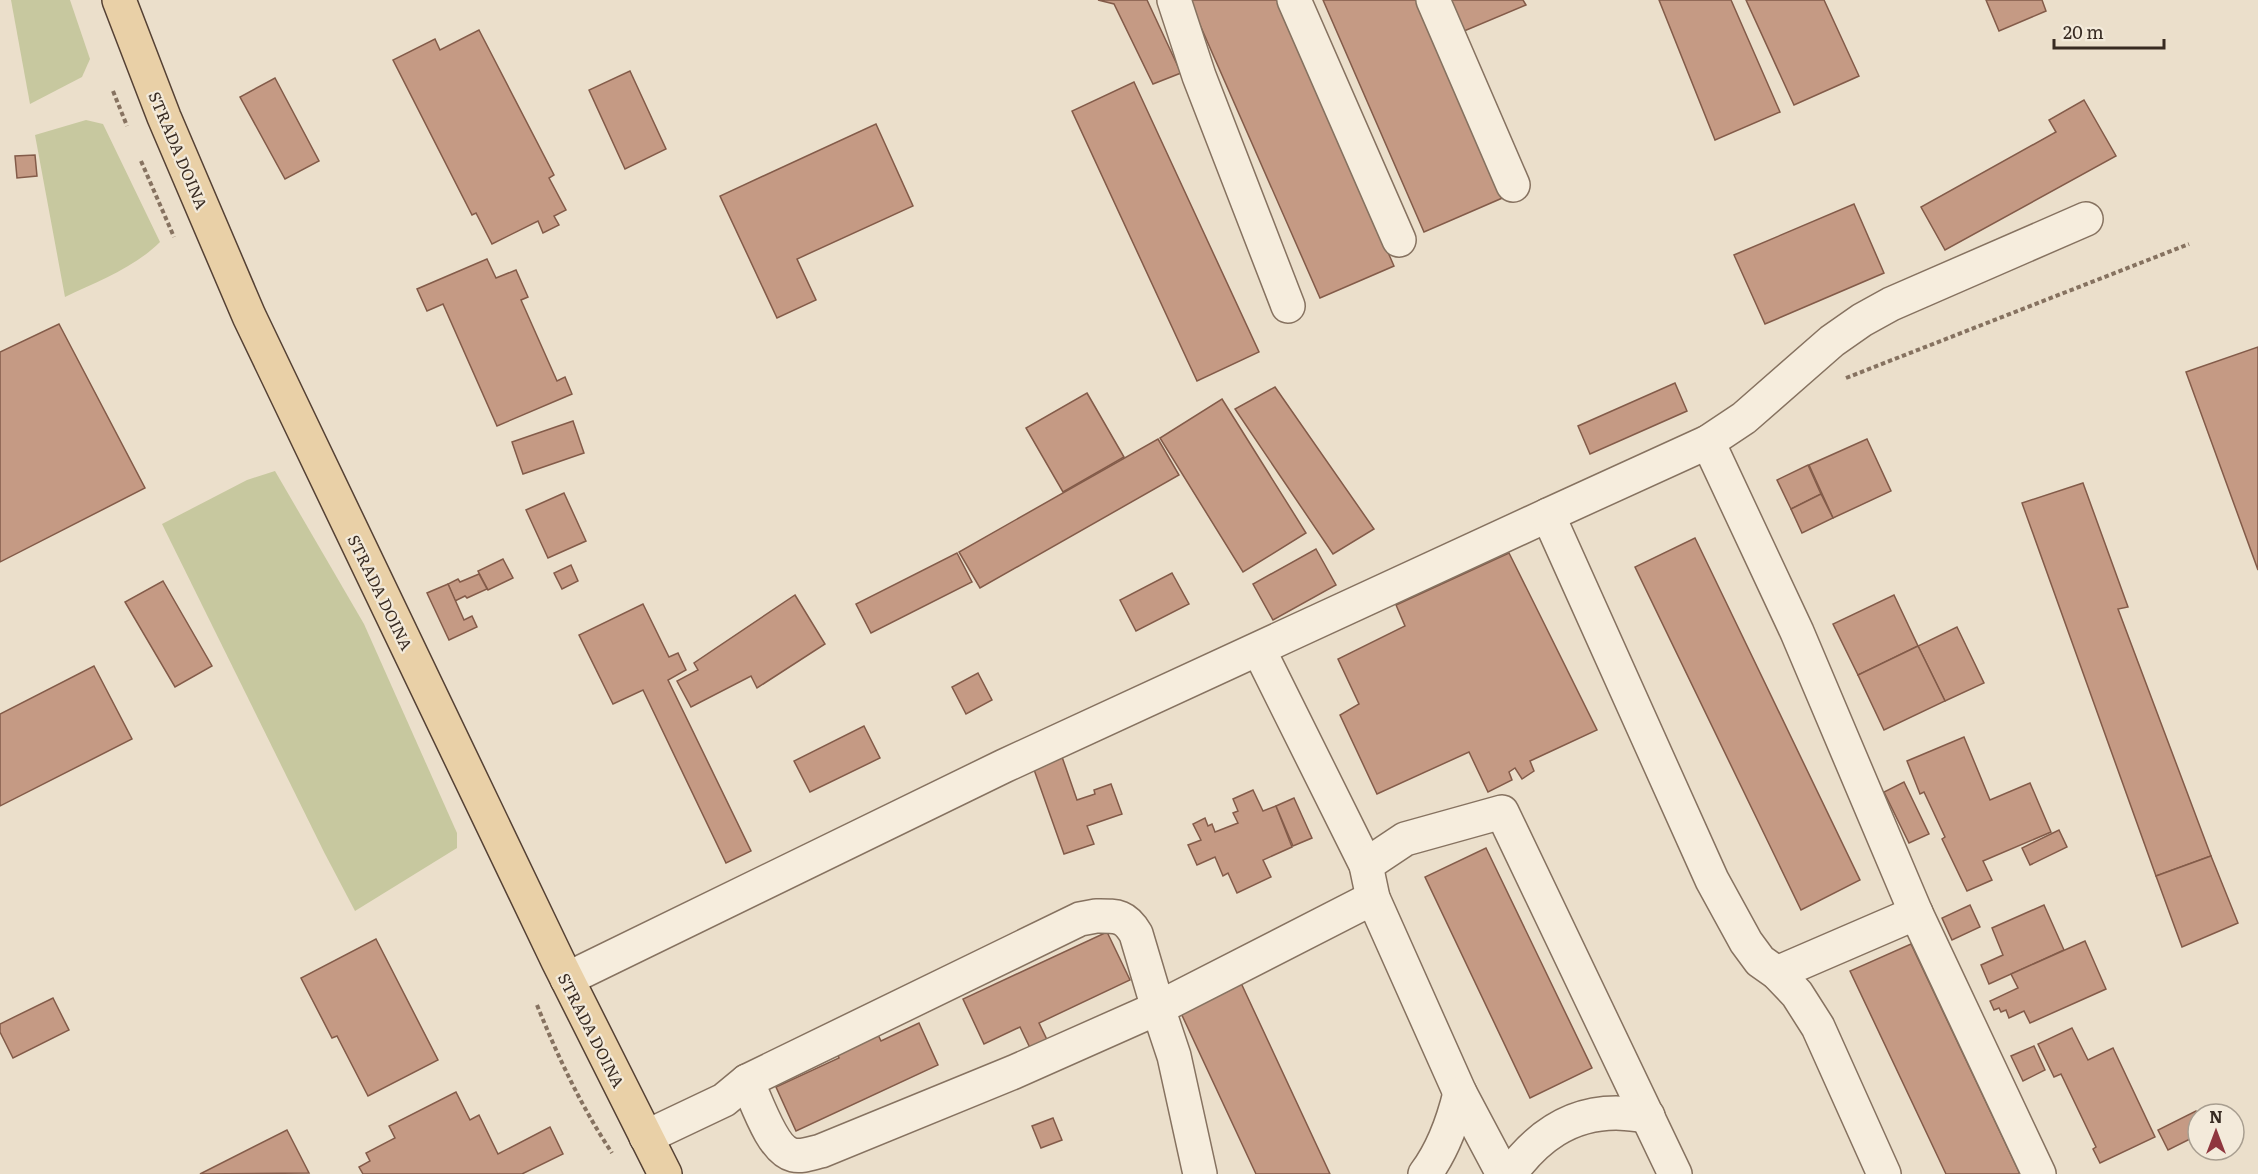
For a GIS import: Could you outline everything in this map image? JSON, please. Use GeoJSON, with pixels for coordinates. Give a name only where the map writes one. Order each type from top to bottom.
{"type":"FeatureCollection","features":[{"type":"Feature","properties":{"kind":"main road","name":"STRADA DOINA"},"geometry":{"type":"LineString","coordinates":[[119,0],[160,107],[249,316],[567,979],[665,1174]]}},
{"type":"Feature","properties":{"kind":"lane"},"geometry":{"type":"LineString","coordinates":[[1174,0],[1199,76],[1288,306]]}},
{"type":"Feature","properties":{"kind":"lane"},"geometry":{"type":"LineString","coordinates":[[1294,0],[1399,240]]}},
{"type":"Feature","properties":{"kind":"lane"},"geometry":{"type":"LineString","coordinates":[[1433,0],[1513,185]]}},
{"type":"Feature","properties":{"kind":"lane"},"geometry":{"type":"LineString","coordinates":[[567,979],[1004,766],[1708,442],[1744,418],[1811,358],[1862,320],[1891,304],[2086,219]]}},
{"type":"Feature","properties":{"kind":"lane"},"geometry":{"type":"LineString","coordinates":[[1708,442],[1797,632],[1916,913],[2038,1174]]}},
{"type":"Feature","properties":{"kind":"lane"},"geometry":{"type":"LineString","coordinates":[[1548,515],[1712,880],[1746,942],[1760,961],[1777,973],[1797,994],[1818,1027],[1884,1174]]}},
{"type":"Feature","properties":{"kind":"lane"},"geometry":{"type":"LineString","coordinates":[[1259,650],[1366,865],[1373,898],[1460,1093],[1503,1174]]}},
{"type":"Feature","properties":{"kind":"lane"},"geometry":{"type":"LineString","coordinates":[[1366,865],[1405,839],[1502,812],[1675,1174]]}},
{"type":"Feature","properties":{"kind":"lane"},"geometry":{"type":"LineString","coordinates":[[747,1081],[775,1141],[792,1155],[821,1151],[1014,1072],[1158,1008],[1373,898]]}},
{"type":"Feature","properties":{"kind":"lane"},"geometry":{"type":"LineString","coordinates":[[1777,973],[1916,913]]}},
{"type":"Feature","properties":{"kind":"lane"},"geometry":{"type":"LineString","coordinates":[[646,1137],[724,1100],[747,1081],[1080,919],[1096,916],[1121,917],[1130,924],[1136,934],[1174,1056],[1200,1174]]}},
{"type":"Feature","properties":{"kind":"lane"},"geometry":{"type":"LineString","coordinates":[[1425,1174],[1448,1132],[1460,1093]]}},
{"type":"Feature","properties":{"kind":"lane"},"geometry":{"type":"LineString","coordinates":[[1510,1174],[1526,1152],[1551,1131],[1582,1118],[1615,1113],[1648,1116]]}},
{"type":"Feature","properties":{"kind":"path"},"geometry":{"type":"LineString","coordinates":[[1843,379],[2189,244]]}},
{"type":"Feature","properties":{"kind":"green space"},"geometry":{"type":"Polygon","coordinates":[[[11,0],[70,0],[90,59],[82,77],[30,104],[11,0]]]}},
{"type":"Feature","properties":{"kind":"green space"},"geometry":{"type":"Polygon","coordinates":[[[86,120],[103,124],[160,242],[127,267],[65,297],[35,135],[86,120]]]}},
{"type":"Feature","properties":{"kind":"green space"},"geometry":{"type":"Polygon","coordinates":[[[275,471],[364,624],[457,833],[457,848],[355,911],[162,524],[247,480],[275,471]]]}},
{"type":"Feature","properties":{"kind":"building"},"geometry":{"type":"Polygon","coordinates":[[[1098,0],[1147,0],[1181,73],[1153,84],[1114,4],[1098,0]]]}},
{"type":"Feature","properties":{"kind":"building"},"geometry":{"type":"Polygon","coordinates":[[[1189,0],[1277,0],[1394,266],[1320,298],[1189,0]]]}},
{"type":"Feature","properties":{"kind":"building"},"geometry":{"type":"Polygon","coordinates":[[[1323,0],[1421,0],[1507,196],[1424,232],[1323,0]]]}},
{"type":"Feature","properties":{"kind":"building"},"geometry":{"type":"Polygon","coordinates":[[[1443,0],[1523,0],[1526,5],[1457,34],[1443,0]]]}},
{"type":"Feature","properties":{"kind":"building"},"geometry":{"type":"Polygon","coordinates":[[[1659,0],[1731,0],[1780,112],[1715,140],[1659,0]]]}},
{"type":"Feature","properties":{"kind":"building"},"geometry":{"type":"Polygon","coordinates":[[[1746,0],[1824,0],[1859,76],[1794,105],[1746,0]]]}},
{"type":"Feature","properties":{"kind":"building"},"geometry":{"type":"Polygon","coordinates":[[[1986,0],[2042,0],[2046,11],[1999,31],[1986,0]]]}},
{"type":"Feature","properties":{"kind":"building"},"geometry":{"type":"Polygon","coordinates":[[[479,30],[554,175],[549,178],[566,210],[554,216],[559,225],[543,233],[538,221],[492,244],[476,213],[472,215],[393,60],[435,39],[440,50],[479,30]]]}},
{"type":"Feature","properties":{"kind":"building"},"geometry":{"type":"Polygon","coordinates":[[[630,71],[666,149],[625,169],[589,90],[630,71]]]}},
{"type":"Feature","properties":{"kind":"building"},"geometry":{"type":"Polygon","coordinates":[[[275,78],[319,161],[285,179],[240,97],[275,78]]]}},
{"type":"Feature","properties":{"kind":"building"},"geometry":{"type":"Polygon","coordinates":[[[1134,82],[1259,352],[1197,381],[1072,111],[1134,82]]]}},
{"type":"Feature","properties":{"kind":"building"},"geometry":{"type":"Polygon","coordinates":[[[2084,100],[2116,156],[1945,250],[1921,207],[2056,132],[2049,120],[2084,100]]]}},
{"type":"Feature","properties":{"kind":"building"},"geometry":{"type":"Polygon","coordinates":[[[876,124],[913,206],[797,259],[816,300],[777,318],[720,196],[876,124]]]}},
{"type":"Feature","properties":{"kind":"building"},"geometry":{"type":"Polygon","coordinates":[[[35,155],[37,176],[17,178],[15,156],[35,155]]]}},
{"type":"Feature","properties":{"kind":"building"},"geometry":{"type":"Polygon","coordinates":[[[1854,204],[1884,273],[1765,324],[1734,255],[1854,204]]]}},
{"type":"Feature","properties":{"kind":"building"},"geometry":{"type":"Polygon","coordinates":[[[487,259],[496,278],[516,270],[528,297],[521,300],[557,381],[565,377],[572,394],[497,426],[443,304],[427,311],[417,289],[487,259]]]}},
{"type":"Feature","properties":{"kind":"building"},"geometry":{"type":"Polygon","coordinates":[[[59,324],[145,488],[0,562],[0,352],[59,324]]]}},
{"type":"Feature","properties":{"kind":"building"},"geometry":{"type":"Polygon","coordinates":[[[2258,347],[2258,570],[2186,372],[2258,347]]]}},
{"type":"Feature","properties":{"kind":"building"},"geometry":{"type":"Polygon","coordinates":[[[1675,383],[1687,411],[1590,454],[1578,426],[1675,383]]]}},
{"type":"Feature","properties":{"kind":"building"},"geometry":{"type":"Polygon","coordinates":[[[1275,387],[1374,529],[1333,554],[1235,409],[1275,387]]]}},
{"type":"Feature","properties":{"kind":"building"},"geometry":{"type":"Polygon","coordinates":[[[1087,393],[1124,457],[1063,492],[1026,428],[1087,393]]]}},
{"type":"Feature","properties":{"kind":"building"},"geometry":{"type":"Polygon","coordinates":[[[1222,399],[1306,533],[1243,572],[1160,438],[1222,399]]]}},
{"type":"Feature","properties":{"kind":"building"},"geometry":{"type":"Polygon","coordinates":[[[573,421],[584,453],[523,474],[512,442],[573,421]]]}},
{"type":"Feature","properties":{"kind":"building"},"geometry":{"type":"Polygon","coordinates":[[[1158,439],[1179,475],[980,588],[959,552],[1158,439]]]}},
{"type":"Feature","properties":{"kind":"building"},"geometry":{"type":"Polygon","coordinates":[[[1867,439],[1891,491],[1833,518],[1809,465],[1867,439]]]}},
{"type":"Feature","properties":{"kind":"building"},"geometry":{"type":"Polygon","coordinates":[[[1808,465],[1821,494],[1791,509],[1777,480],[1808,465]]]}},
{"type":"Feature","properties":{"kind":"building"},"geometry":{"type":"Polygon","coordinates":[[[2083,483],[2128,607],[2118,609],[2211,856],[2156,876],[2022,503],[2083,483]]]}},
{"type":"Feature","properties":{"kind":"building"},"geometry":{"type":"Polygon","coordinates":[[[564,493],[586,541],[548,558],[526,510],[564,493]]]}},
{"type":"Feature","properties":{"kind":"building"},"geometry":{"type":"Polygon","coordinates":[[[1821,494],[1833,518],[1802,533],[1791,509],[1821,494]]]}},
{"type":"Feature","properties":{"kind":"building"},"geometry":{"type":"Polygon","coordinates":[[[1695,538],[1860,880],[1801,910],[1635,567],[1695,538]]]}},
{"type":"Feature","properties":{"kind":"building"},"geometry":{"type":"Polygon","coordinates":[[[1316,549],[1336,585],[1273,620],[1253,584],[1316,549]]]}},
{"type":"Feature","properties":{"kind":"building"},"geometry":{"type":"Polygon","coordinates":[[[957,553],[972,582],[871,633],[856,604],[957,553]]]}},
{"type":"Feature","properties":{"kind":"building"},"geometry":{"type":"Polygon","coordinates":[[[1509,553],[1597,730],[1530,761],[1534,771],[1522,779],[1515,768],[1509,772],[1512,780],[1488,792],[1469,752],[1377,794],[1340,715],[1359,704],[1338,659],[1405,626],[1396,605],[1509,553]]]}},
{"type":"Feature","properties":{"kind":"building"},"geometry":{"type":"Polygon","coordinates":[[[503,559],[513,578],[488,590],[478,571],[503,559]]]}},
{"type":"Feature","properties":{"kind":"building"},"geometry":{"type":"Polygon","coordinates":[[[571,565],[578,581],[562,589],[554,573],[571,565]]]}},
{"type":"Feature","properties":{"kind":"building"},"geometry":{"type":"Polygon","coordinates":[[[1172,573],[1189,604],[1136,631],[1120,600],[1172,573]]]}},
{"type":"Feature","properties":{"kind":"building"},"geometry":{"type":"Polygon","coordinates":[[[479,574],[487,589],[455,601],[448,584],[479,574]]]}},
{"type":"Feature","properties":{"kind":"building"},"geometry":{"type":"Polygon","coordinates":[[[163,581],[212,666],[175,687],[125,602],[163,581]]]}},
{"type":"Feature","properties":{"kind":"building"},"geometry":{"type":"Polygon","coordinates":[[[448,584],[464,620],[472,616],[477,627],[449,640],[427,593],[448,584]]]}},
{"type":"Feature","properties":{"kind":"building"},"geometry":{"type":"Polygon","coordinates":[[[795,595],[825,644],[757,688],[751,676],[691,707],[677,681],[698,670],[694,663],[795,595]]]}},
{"type":"Feature","properties":{"kind":"building"},"geometry":{"type":"Polygon","coordinates":[[[1894,595],[1918,646],[1858,675],[1833,624],[1894,595]]]}},
{"type":"Feature","properties":{"kind":"building"},"geometry":{"type":"Polygon","coordinates":[[[643,604],[669,657],[678,653],[686,670],[668,680],[751,851],[726,863],[643,690],[613,704],[579,635],[643,604]]]}},
{"type":"Feature","properties":{"kind":"building"},"geometry":{"type":"Polygon","coordinates":[[[1957,627],[1984,683],[1945,701],[1918,646],[1957,627]]]}},
{"type":"Feature","properties":{"kind":"building"},"geometry":{"type":"Polygon","coordinates":[[[1918,646],[1945,701],[1884,730],[1858,675],[1918,646]]]}},
{"type":"Feature","properties":{"kind":"building"},"geometry":{"type":"Polygon","coordinates":[[[94,666],[132,739],[0,806],[0,714],[94,666]]]}},
{"type":"Feature","properties":{"kind":"building"},"geometry":{"type":"Polygon","coordinates":[[[978,673],[992,700],[966,714],[952,687],[978,673]]]}},
{"type":"Feature","properties":{"kind":"building"},"geometry":{"type":"Polygon","coordinates":[[[864,726],[880,758],[810,792],[794,761],[864,726]]]}},
{"type":"Feature","properties":{"kind":"building"},"geometry":{"type":"Polygon","coordinates":[[[1964,737],[1990,800],[2030,783],[2051,832],[1983,861],[1992,880],[1967,891],[1942,839],[1945,837],[1924,792],[1920,794],[1907,761],[1964,737]]]}},
{"type":"Feature","properties":{"kind":"building"},"geometry":{"type":"Polygon","coordinates":[[[1061,754],[1077,800],[1095,794],[1094,790],[1111,784],[1122,814],[1087,826],[1094,844],[1064,854],[1032,764],[1061,754]]]}},
{"type":"Feature","properties":{"kind":"building"},"geometry":{"type":"Polygon","coordinates":[[[1904,782],[1929,834],[1909,843],[1884,792],[1904,782]]]}},
{"type":"Feature","properties":{"kind":"building"},"geometry":{"type":"Polygon","coordinates":[[[1253,790],[1263,811],[1276,806],[1292,847],[1263,860],[1271,877],[1237,893],[1228,873],[1223,876],[1215,857],[1197,865],[1188,845],[1201,840],[1193,824],[1205,818],[1208,826],[1212,824],[1215,832],[1238,823],[1233,813],[1238,811],[1233,799],[1253,790]]]}},
{"type":"Feature","properties":{"kind":"building"},"geometry":{"type":"Polygon","coordinates":[[[1294,798],[1312,838],[1293,846],[1276,806],[1294,798]]]}},
{"type":"Feature","properties":{"kind":"building"},"geometry":{"type":"Polygon","coordinates":[[[2059,830],[2067,847],[2030,865],[2022,848],[2059,830]]]}},
{"type":"Feature","properties":{"kind":"building"},"geometry":{"type":"Polygon","coordinates":[[[1486,848],[1592,1068],[1530,1098],[1425,877],[1486,848]]]}},
{"type":"Feature","properties":{"kind":"building"},"geometry":{"type":"Polygon","coordinates":[[[2211,856],[2238,923],[2182,947],[2156,876],[2211,856]]]}},
{"type":"Feature","properties":{"kind":"building"},"geometry":{"type":"Polygon","coordinates":[[[1970,905],[1980,927],[1952,940],[1942,918],[1970,905]]]}},
{"type":"Feature","properties":{"kind":"building"},"geometry":{"type":"Polygon","coordinates":[[[2044,905],[2064,950],[1989,984],[1981,965],[2003,955],[1992,928],[2044,905]]]}},
{"type":"Feature","properties":{"kind":"building"},"geometry":{"type":"Polygon","coordinates":[[[1107,932],[1130,980],[1039,1023],[1049,1044],[1032,1052],[1020,1027],[984,1044],[963,999],[1107,932]]]}},
{"type":"Feature","properties":{"kind":"building"},"geometry":{"type":"Polygon","coordinates":[[[376,939],[438,1060],[368,1096],[337,1036],[332,1038],[301,978],[376,939]]]}},
{"type":"Feature","properties":{"kind":"building"},"geometry":{"type":"Polygon","coordinates":[[[2085,941],[2106,989],[2030,1023],[2024,1011],[2009,1018],[2006,1010],[2001,1012],[1999,1008],[1994,1010],[1990,1001],[2018,988],[2011,974],[2085,941]]]}},
{"type":"Feature","properties":{"kind":"building"},"geometry":{"type":"Polygon","coordinates":[[[1911,944],[2020,1174],[1946,1174],[1850,971],[1911,944]]]}},
{"type":"Feature","properties":{"kind":"building"},"geometry":{"type":"Polygon","coordinates":[[[1241,983],[1330,1174],[1256,1174],[1180,1011],[1241,983]]]}},
{"type":"Feature","properties":{"kind":"building"},"geometry":{"type":"Polygon","coordinates":[[[53,998],[69,1030],[13,1058],[0,1032],[0,1024],[53,998]]]}},
{"type":"Feature","properties":{"kind":"building"},"geometry":{"type":"Polygon","coordinates":[[[919,1023],[938,1065],[796,1131],[776,1087],[839,1058],[833,1045],[874,1026],[881,1041],[919,1023]]]}},
{"type":"Feature","properties":{"kind":"building"},"geometry":{"type":"Polygon","coordinates":[[[2072,1028],[2088,1060],[2113,1048],[2155,1137],[2100,1163],[2093,1149],[2096,1147],[2061,1074],[2054,1077],[2038,1044],[2072,1028]]]}},
{"type":"Feature","properties":{"kind":"building"},"geometry":{"type":"Polygon","coordinates":[[[2034,1046],[2045,1070],[2023,1081],[2011,1056],[2034,1046]]]}},
{"type":"Feature","properties":{"kind":"building"},"geometry":{"type":"Polygon","coordinates":[[[456,1092],[470,1120],[479,1115],[498,1154],[550,1127],[563,1154],[522,1174],[363,1174],[359,1167],[370,1161],[366,1153],[395,1138],[389,1126],[456,1092]]]}},
{"type":"Feature","properties":{"kind":"building"},"geometry":{"type":"Polygon","coordinates":[[[2186,1116],[2186,1141],[2168,1150],[2158,1130],[2186,1116]]]}},
{"type":"Feature","properties":{"kind":"building"},"geometry":{"type":"Polygon","coordinates":[[[1053,1118],[1062,1140],[1041,1148],[1032,1126],[1053,1118]]]}},
{"type":"Feature","properties":{"kind":"building"},"geometry":{"type":"Polygon","coordinates":[[[287,1130],[309,1173],[200,1174],[287,1130]]]}}]}
